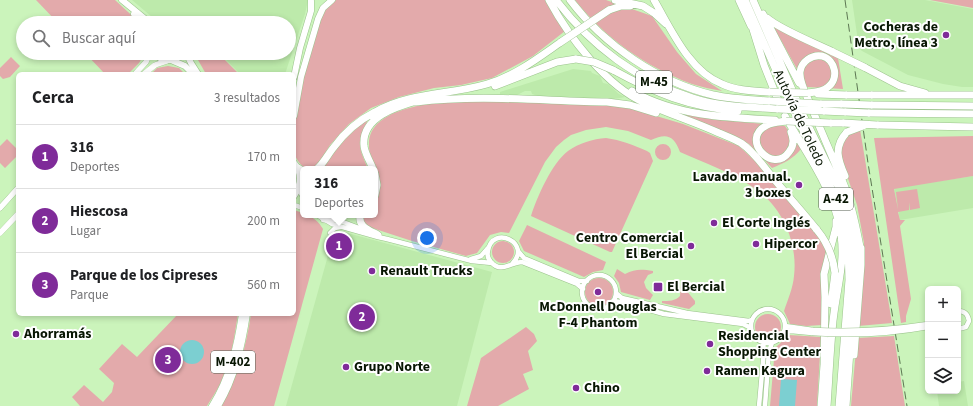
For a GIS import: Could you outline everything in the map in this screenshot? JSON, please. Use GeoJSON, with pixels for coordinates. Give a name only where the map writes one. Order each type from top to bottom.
{"type":"FeatureCollection","features":[{"type":"Feature","properties":{"kind":"highway"},"geometry":{"type":"LineString","coordinates":[[549,0],[564,24],[595,64],[611,80],[633,97],[739,142],[750,150],[818,230],[828,246],[833,259],[835,273],[828,348],[828,388]]}},
{"type":"Feature","properties":{"kind":"highway","name":"M-45"},"geometry":{"type":"LineString","coordinates":[[556,0],[569,18],[615,59],[645,78],[668,89],[694,98],[733,106],[846,112],[870,109],[973,106]]}},
{"type":"Feature","properties":{"kind":"highway","name":"M-45"},"geometry":{"type":"LineString","coordinates":[[570,0],[598,32],[622,52],[649,69],[672,80],[713,95],[738,99],[842,104],[870,109],[973,114]]}},
{"type":"Feature","properties":{"kind":"highway"},"geometry":{"type":"LineString","coordinates":[[615,0],[640,5],[648,9],[668,26],[693,62],[714,81],[735,88],[808,96],[973,96]]}},
{"type":"Feature","properties":{"kind":"highway"},"geometry":{"type":"LineString","coordinates":[[654,0],[665,17],[668,26]]}},
{"type":"Feature","properties":{"kind":"highway"},"geometry":{"type":"LineString","coordinates":[[739,0],[752,26]]}},
{"type":"Feature","properties":{"kind":"highway","name":"Autovía de Toledo"},"geometry":{"type":"LineString","coordinates":[[745,0],[797,118],[827,178],[842,215],[848,246],[849,280],[839,406]]}},
{"type":"Feature","properties":{"kind":"highway","name":"Autovía de Toledo"},"geometry":{"type":"LineString","coordinates":[[753,0],[804,117],[841,192],[848,214],[854,244],[855,281],[846,406]]}},
{"type":"Feature","properties":{"kind":"highway"},"geometry":{"type":"LineString","coordinates":[[756,0],[808,96]]}},
{"type":"Feature","properties":{"kind":"highway"},"geometry":{"type":"LineString","coordinates":[[319,166],[345,134],[360,121],[379,109],[410,98],[472,88],[497,81],[525,66],[609,10],[628,6],[648,9]]}},
{"type":"Feature","properties":{"kind":"highway"},"geometry":{"type":"LineString","coordinates":[[749,9],[749,18],[770,80],[793,137],[793,143],[788,154],[778,159],[768,158],[762,155],[757,143],[759,133],[768,124],[785,119]]}},
{"type":"Feature","properties":{"kind":"highway"},"geometry":{"type":"LineString","coordinates":[[763,14],[771,21],[900,86],[933,95]]}},
{"type":"Feature","properties":{"kind":"highway"},"geometry":{"type":"LineString","coordinates":[[808,96],[823,90],[832,83],[835,76],[833,64],[822,56],[814,56],[807,59],[802,65],[800,78],[846,189],[856,223],[861,252]]}},
{"type":"Feature","properties":{"kind":"highway"},"geometry":{"type":"LineString","coordinates":[[372,166],[366,154],[364,138],[369,127],[375,120],[387,112],[416,102],[496,86],[557,62],[576,59],[594,62],[663,95],[699,106],[741,111],[778,109]]}},
{"type":"Feature","properties":{"kind":"highway"},"geometry":{"type":"LineString","coordinates":[[595,64],[617,82],[638,94],[670,108],[716,117],[785,119],[877,125],[973,127]]}},
{"type":"Feature","properties":{"kind":"highway"},"geometry":{"type":"LineString","coordinates":[[874,95],[882,97],[973,100]]}},
{"type":"Feature","properties":{"kind":"highway"},"geometry":{"type":"LineString","coordinates":[[416,102],[438,99],[472,98],[619,103],[641,108],[720,133]]}},
{"type":"Feature","properties":{"kind":"highway"},"geometry":{"type":"LineString","coordinates":[[785,119],[812,161],[828,193],[835,211],[841,238],[843,262],[833,321],[827,406]]}},
{"type":"Feature","properties":{"kind":"highway"},"geometry":{"type":"LineString","coordinates":[[848,378],[852,371],[856,337],[861,252],[857,210],[837,153],[840,140],[847,132],[860,126],[877,125]]}},
{"type":"Feature","properties":{"kind":"highway"},"geometry":{"type":"LineString","coordinates":[[824,369],[824,274],[836,227],[835,211]]}},
{"type":"Feature","properties":{"kind":"highway"},"geometry":{"type":"LineString","coordinates":[[359,218],[361,226],[378,235]]}},
{"type":"Feature","properties":{"kind":"highway"},"geometry":{"type":"LineString","coordinates":[[821,406],[824,369],[828,348]]}},
{"type":"Feature","properties":{"kind":"main road"},"geometry":{"type":"LineString","coordinates":[[311,0],[318,5],[330,2]]}},
{"type":"Feature","properties":{"kind":"main road"},"geometry":{"type":"LineString","coordinates":[[293,72],[311,11],[311,0]]}},
{"type":"Feature","properties":{"kind":"main road"},"geometry":{"type":"LineString","coordinates":[[124,2],[136,16]]}},
{"type":"Feature","properties":{"kind":"main road"},"geometry":{"type":"LineString","coordinates":[[124,2],[141,16]]}},
{"type":"Feature","properties":{"kind":"main road"},"geometry":{"type":"LineString","coordinates":[[296,104],[305,62],[319,17],[330,2]]}},
{"type":"Feature","properties":{"kind":"main road"},"geometry":{"type":"LineString","coordinates":[[295,72],[298,55]]}},
{"type":"Feature","properties":{"kind":"main road"},"geometry":{"type":"LineString","coordinates":[[137,72],[147,60]]}},
{"type":"Feature","properties":{"kind":"main road"},"geometry":{"type":"LineString","coordinates":[[166,60],[185,66],[191,72]]}},
{"type":"Feature","properties":{"kind":"main road"},"geometry":{"type":"LineString","coordinates":[[190,60],[197,72]]}},
{"type":"Feature","properties":{"kind":"main road"},"geometry":{"type":"LineString","coordinates":[[146,72],[155,65],[169,61]]}},
{"type":"Feature","properties":{"kind":"main road"},"geometry":{"type":"LineString","coordinates":[[296,192],[300,178],[298,167]]}},
{"type":"Feature","properties":{"kind":"main road"},"geometry":{"type":"LineString","coordinates":[[0,208],[16,190]]}},
{"type":"Feature","properties":{"kind":"main road"},"geometry":{"type":"LineString","coordinates":[[0,233],[16,216]]}},
{"type":"Feature","properties":{"kind":"main road","name":"M-402"},"geometry":{"type":"LineString","coordinates":[[212,406],[233,362],[242,316]]}},
{"type":"Feature","properties":{"kind":"main road","name":"M-402"},"geometry":{"type":"LineString","coordinates":[[218,406],[238,362],[247,316]]}},
{"type":"Feature","properties":{"kind":"street"},"geometry":{"type":"LineString","coordinates":[[298,188],[300,192]]}},
{"type":"Feature","properties":{"kind":"street"},"geometry":{"type":"LineString","coordinates":[[331,219],[342,227],[378,237],[464,259],[492,263]]}},
{"type":"Feature","properties":{"kind":"street"},"geometry":{"type":"LineString","coordinates":[[331,219],[387,239]]}},
{"type":"Feature","properties":{"kind":"street"},"geometry":{"type":"LineString","coordinates":[[330,233],[335,228],[342,227]]}},
{"type":"Feature","properties":{"kind":"street"},"geometry":{"type":"LineString","coordinates":[[464,259],[479,257],[496,239],[501,237],[507,238],[513,241],[518,251],[524,258],[579,281],[587,281]]}},
{"type":"Feature","properties":{"kind":"street"},"geometry":{"type":"LineString","coordinates":[[490,245],[488,254],[492,263],[497,267],[503,268],[512,264],[525,262],[577,284],[582,289],[584,299],[591,307],[596,309],[605,308],[613,301],[616,293]]}},
{"type":"Feature","properties":{"kind":"street"},"geometry":{"type":"LineString","coordinates":[[512,264],[517,258],[518,251]]}},
{"type":"Feature","properties":{"kind":"street"},"geometry":{"type":"LineString","coordinates":[[582,289],[587,281],[594,276],[606,277],[614,286],[616,293],[622,298],[688,313],[752,320]]}},
{"type":"Feature","properties":{"kind":"street"},"geometry":{"type":"LineString","coordinates":[[613,301],[664,314],[743,324],[751,328]]}},
{"type":"Feature","properties":{"kind":"street"},"geometry":{"type":"LineString","coordinates":[[773,310],[781,316],[785,326],[784,332],[772,343],[763,342],[754,336],[751,328],[752,320],[758,313],[773,310]]}},
{"type":"Feature","properties":{"kind":"street"},"geometry":{"type":"LineString","coordinates":[[961,311],[965,312],[971,319],[966,327],[961,328]]}},
{"type":"Feature","properties":{"kind":"street"},"geometry":{"type":"LineString","coordinates":[[785,326],[812,332],[870,331],[925,324]]}},
{"type":"Feature","properties":{"kind":"street"},"geometry":{"type":"LineString","coordinates":[[784,332],[870,334],[925,327]]}},
{"type":"Feature","properties":{"kind":"street"},"geometry":{"type":"LineString","coordinates":[[759,406],[764,351],[763,342]]}},
{"type":"Feature","properties":{"kind":"street"},"geometry":{"type":"LineString","coordinates":[[765,406],[769,351],[772,343]]}},
{"type":"Feature","properties":{"kind":"shaded area"},"geometry":{"type":"Polygon","coordinates":[[[36,0],[115,0],[132,16],[51,16],[36,0]]]}},
{"type":"Feature","properties":{"kind":"shaded area"},"geometry":{"type":"Polygon","coordinates":[[[132,0],[308,0],[296,41],[296,16],[151,16],[132,0]]]}},
{"type":"Feature","properties":{"kind":"shaded area"},"geometry":{"type":"Polygon","coordinates":[[[336,0],[545,0],[565,31],[533,56],[492,78],[461,85],[434,88],[399,97],[371,108],[349,124],[330,145],[318,165],[303,166],[296,157],[296,117],[310,45],[318,23],[326,10],[336,0]]]}},
{"type":"Feature","properties":{"kind":"shaded area"},"geometry":{"type":"Polygon","coordinates":[[[575,0],[606,0],[652,16],[677,52],[696,74],[722,91],[692,84],[643,60],[613,39],[599,27],[575,0]]]}},
{"type":"Feature","properties":{"kind":"shaded area"},"geometry":{"type":"Polygon","coordinates":[[[852,0],[925,0],[973,9],[973,87],[943,84],[908,75],[862,51],[859,48],[852,0]]]}},
{"type":"Feature","properties":{"kind":"shaded area"},"geometry":{"type":"Polygon","coordinates":[[[930,0],[973,0],[973,8],[930,0]]]}},
{"type":"Feature","properties":{"kind":"shaded area"},"geometry":{"type":"Polygon","coordinates":[[[773,26],[838,58],[843,89],[807,87],[773,26]]]}},
{"type":"Feature","properties":{"kind":"shaded area"},"geometry":{"type":"Polygon","coordinates":[[[11,57],[20,66],[10,77],[3,79],[0,76],[0,68],[11,57]]]}},
{"type":"Feature","properties":{"kind":"shaded area"},"geometry":{"type":"Polygon","coordinates":[[[92,60],[141,60],[130,72],[103,72],[92,60]]]}},
{"type":"Feature","properties":{"kind":"shaded area"},"geometry":{"type":"Polygon","coordinates":[[[198,60],[225,60],[237,72],[205,72],[198,60]]]}},
{"type":"Feature","properties":{"kind":"shaded area"},"geometry":{"type":"Polygon","coordinates":[[[226,60],[290,60],[286,72],[238,72],[226,60]]]}},
{"type":"Feature","properties":{"kind":"shaded area"},"geometry":{"type":"Polygon","coordinates":[[[168,66],[179,68],[183,72],[153,72],[157,68],[168,66]]]}},
{"type":"Feature","properties":{"kind":"shaded area"},"geometry":{"type":"Polygon","coordinates":[[[573,69],[591,71],[592,73],[600,76],[603,83],[608,84],[619,94],[625,97],[614,99],[538,96],[532,94],[531,91],[525,91],[517,95],[500,94],[500,92],[573,69]]]}},
{"type":"Feature","properties":{"kind":"shaded area"},"geometry":{"type":"Polygon","coordinates":[[[460,100],[623,106],[683,124],[739,146],[757,163],[803,215],[828,250],[822,325],[806,326],[790,324],[784,311],[790,294],[795,263],[786,226],[773,205],[754,188],[737,177],[680,152],[675,142],[669,137],[665,136],[651,140],[628,131],[606,127],[586,130],[571,135],[556,147],[545,162],[509,233],[501,232],[490,235],[477,253],[466,256],[366,226],[363,223],[363,218],[378,218],[378,166],[374,166],[369,149],[372,132],[380,122],[391,115],[405,109],[460,100]]]}},
{"type":"Feature","properties":{"kind":"shaded area"},"geometry":{"type":"Polygon","coordinates":[[[668,110],[710,119],[785,126],[801,149],[788,160],[772,168],[749,144],[668,110]]]}},
{"type":"Feature","properties":{"kind":"shaded area"},"geometry":{"type":"Polygon","coordinates":[[[369,118],[360,139],[360,149],[367,166],[323,166],[343,142],[369,118]]]}},
{"type":"Feature","properties":{"kind":"shaded area"},"geometry":{"type":"Polygon","coordinates":[[[860,129],[892,323],[858,326],[864,243],[857,205],[841,158],[840,148],[850,133],[860,129]]]}},
{"type":"Feature","properties":{"kind":"shaded area"},"geometry":{"type":"Polygon","coordinates":[[[973,136],[973,176],[894,189],[898,209],[896,192],[917,189],[920,208],[910,210],[909,202],[909,210],[898,212],[900,220],[905,220],[900,226],[911,299],[906,316],[906,322],[901,323],[874,138],[973,136]]]}},
{"type":"Feature","properties":{"kind":"shaded area"},"geometry":{"type":"Polygon","coordinates":[[[606,138],[622,141],[647,151],[650,153],[653,161],[612,252],[531,216],[546,181],[562,156],[572,148],[581,144],[591,140],[606,138]]]}},
{"type":"Feature","properties":{"kind":"shaded area"},"geometry":{"type":"Polygon","coordinates":[[[7,139],[16,148],[16,157],[5,168],[0,163],[0,146],[7,139]]]}},
{"type":"Feature","properties":{"kind":"shaded area"},"geometry":{"type":"Polygon","coordinates":[[[663,144],[669,146],[671,152],[669,158],[663,160],[657,158],[655,152],[657,146],[663,144]]]}},
{"type":"Feature","properties":{"kind":"shaded area"},"geometry":{"type":"Polygon","coordinates":[[[973,176],[973,208],[900,220],[894,188],[973,176]]]}},
{"type":"Feature","properties":{"kind":"shaded area"},"geometry":{"type":"Polygon","coordinates":[[[296,211],[300,212],[300,218],[312,218],[317,221],[323,229],[274,406],[221,406],[237,373],[247,338],[251,316],[296,316],[296,211]]]}},
{"type":"Feature","properties":{"kind":"shaded area"},"geometry":{"type":"Polygon","coordinates":[[[527,225],[606,262],[603,270],[593,272],[584,277],[524,251],[519,241],[527,225]]]}},
{"type":"Feature","properties":{"kind":"shaded area"},"geometry":{"type":"Polygon","coordinates":[[[340,231],[492,272],[457,406],[286,406],[334,234],[340,231]]]}},
{"type":"Feature","properties":{"kind":"shaded area"},"geometry":{"type":"Polygon","coordinates":[[[503,241],[507,242],[513,248],[513,256],[507,262],[503,263],[499,262],[493,256],[492,252],[493,248],[499,242],[503,241]]]}},
{"type":"Feature","properties":{"kind":"shaded area"},"geometry":{"type":"Polygon","coordinates":[[[617,269],[625,274],[638,270],[653,271],[653,273],[648,275],[644,282],[646,288],[653,295],[650,300],[621,292],[619,283],[614,276],[617,269]]]}},
{"type":"Feature","properties":{"kind":"shaded area"},"geometry":{"type":"Polygon","coordinates":[[[599,278],[609,282],[613,292],[609,302],[599,306],[589,302],[585,292],[589,282],[599,278]]]}},
{"type":"Feature","properties":{"kind":"shaded area"},"geometry":{"type":"Polygon","coordinates":[[[681,284],[695,301],[695,304],[689,309],[662,303],[662,301],[674,300],[680,296],[681,284]]]}},
{"type":"Feature","properties":{"kind":"shaded area"},"geometry":{"type":"Polygon","coordinates":[[[768,314],[777,318],[781,327],[777,336],[768,340],[759,336],[755,327],[759,318],[768,314]]]}},
{"type":"Feature","properties":{"kind":"shaded area"},"geometry":{"type":"Polygon","coordinates":[[[176,316],[238,316],[232,350],[224,376],[207,406],[80,406],[72,397],[84,385],[103,402],[112,392],[114,383],[99,369],[122,344],[137,357],[176,316]]]}},
{"type":"Feature","properties":{"kind":"shaded area"},"geometry":{"type":"Polygon","coordinates":[[[526,327],[534,334],[537,341],[528,351],[533,370],[523,374],[529,389],[498,406],[467,406],[481,358],[526,327]]]}},
{"type":"Feature","properties":{"kind":"shaded area"},"geometry":{"type":"Polygon","coordinates":[[[789,335],[821,337],[817,406],[770,406],[775,348],[789,335]]]}},
{"type":"Feature","properties":{"kind":"shaded area"},"geometry":{"type":"Polygon","coordinates":[[[894,336],[905,406],[851,406],[857,338],[894,336]]]}},
{"type":"Feature","properties":{"kind":"shaded area"},"geometry":{"type":"Polygon","coordinates":[[[964,381],[968,406],[939,406],[937,394],[961,394],[961,382],[964,381]]]}},
{"type":"Feature","properties":{"kind":"water"},"geometry":{"type":"Polygon","coordinates":[[[192,340],[201,343],[204,352],[201,361],[192,364],[183,361],[180,352],[183,343],[192,340]]]}},
{"type":"Feature","properties":{"kind":"water"},"geometry":{"type":"Polygon","coordinates":[[[781,379],[797,380],[795,406],[779,406],[781,379]]]}},
{"type":"Feature","properties":{"kind":"railway"},"geometry":{"type":"LineString","coordinates":[[845,0],[868,163],[907,406]]}},
{"type":"Feature","properties":{"kind":"place","name":"Cocheras de Metro, línea 3"},"geometry":{"type":"Point","coordinates":[946,35]}},
{"type":"Feature","properties":{"kind":"place","name":"Lavado manual. 3 boxes"},"geometry":{"type":"Point","coordinates":[799,185]}},
{"type":"Feature","properties":{"kind":"place","name":"El Corte Inglés"},"geometry":{"type":"Point","coordinates":[714,223]}},
{"type":"Feature","properties":{"kind":"place","name":"Hipercor"},"geometry":{"type":"Point","coordinates":[756,244]}},
{"type":"Feature","properties":{"kind":"place","name":"316"},"geometry":{"type":"Point","coordinates":[339,246]}},
{"type":"Feature","properties":{"kind":"place","name":"Centro Comercial El Bercial"},"geometry":{"type":"Point","coordinates":[691,246]}},
{"type":"Feature","properties":{"kind":"place","name":"Renault Trucks"},"geometry":{"type":"Point","coordinates":[372,271]}},
{"type":"Feature","properties":{"kind":"place","name":"El Bercial"},"geometry":{"type":"Point","coordinates":[658,287]}},
{"type":"Feature","properties":{"kind":"place","name":"McDonnell Douglas F-4 Phantom"},"geometry":{"type":"Point","coordinates":[598,292]}},
{"type":"Feature","properties":{"kind":"place","name":"Hiescosa"},"geometry":{"type":"Point","coordinates":[362,317]}},
{"type":"Feature","properties":{"kind":"place","name":"Ahorramás"},"geometry":{"type":"Point","coordinates":[16,334]}},
{"type":"Feature","properties":{"kind":"place","name":"Residencial Shopping Center"},"geometry":{"type":"Point","coordinates":[710,344]}},
{"type":"Feature","properties":{"kind":"place","name":"Parque de los Cipreses"},"geometry":{"type":"Point","coordinates":[168,360]}},
{"type":"Feature","properties":{"kind":"place","name":"Grupo Norte"},"geometry":{"type":"Point","coordinates":[346,367]}},
{"type":"Feature","properties":{"kind":"place","name":"Ramen Kagura"},"geometry":{"type":"Point","coordinates":[707,371]}},
{"type":"Feature","properties":{"kind":"place","name":"Chino"},"geometry":{"type":"Point","coordinates":[576,388]}}]}
